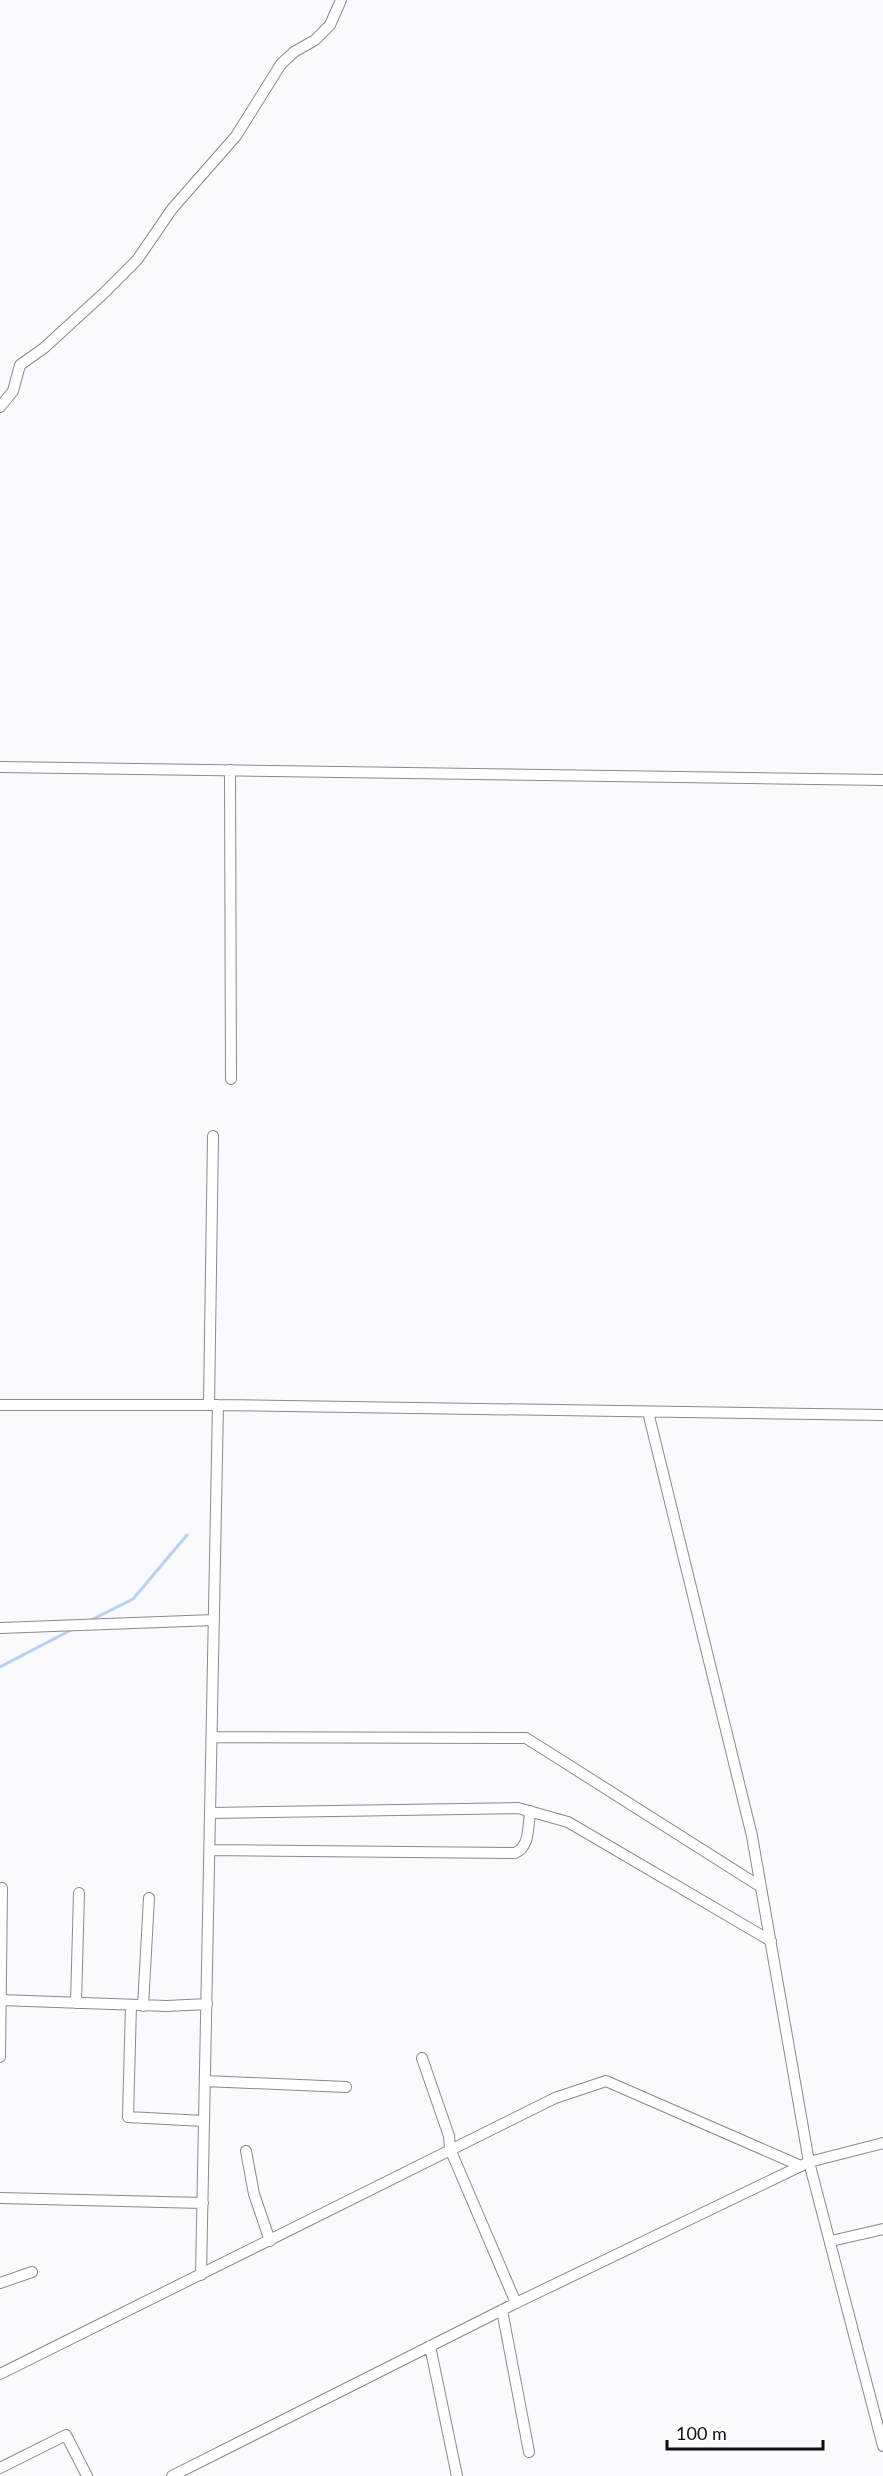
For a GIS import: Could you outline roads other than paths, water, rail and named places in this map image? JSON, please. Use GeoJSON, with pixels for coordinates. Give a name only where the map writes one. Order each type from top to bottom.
{"type":"FeatureCollection","features":[{"type":"Feature","properties":{"kind":"street"},"geometry":{"type":"LineString","coordinates":[[0,407],[13,391],[20,365],[44,348],[137,260],[172,209],[236,136],[280,64],[294,52],[315,40],[330,25],[341,0]]}},
{"type":"Feature","properties":{"kind":"street"},"geometry":{"type":"LineString","coordinates":[[0,767],[883,780]]}},
{"type":"Feature","properties":{"kind":"street"},"geometry":{"type":"LineString","coordinates":[[230,770],[231,1079]]}},
{"type":"Feature","properties":{"kind":"street"},"geometry":{"type":"LineString","coordinates":[[201,2275],[214,1620],[213,1136]]}},
{"type":"Feature","properties":{"kind":"street"},"geometry":{"type":"LineString","coordinates":[[0,1405],[214,1405],[883,1415]]}},
{"type":"Feature","properties":{"kind":"street"},"geometry":{"type":"LineString","coordinates":[[648,1412],[749,1824],[771,1941],[805,2164],[831,2241],[883,2446]]}},
{"type":"Feature","properties":{"kind":"street"},"geometry":{"type":"LineString","coordinates":[[0,1628],[214,1620]]}},
{"type":"Feature","properties":{"kind":"street"},"geometry":{"type":"LineString","coordinates":[[212,1737],[526,1738],[761,1887]]}},
{"type":"Feature","properties":{"kind":"street"},"geometry":{"type":"LineString","coordinates":[[210,1813],[518,1808],[568,1822],[771,1941]]}},
{"type":"Feature","properties":{"kind":"street"},"geometry":{"type":"LineString","coordinates":[[210,1850],[515,1854],[522,1851],[525,1845],[530,1811]]}},
{"type":"Feature","properties":{"kind":"street"},"geometry":{"type":"LineString","coordinates":[[0,2057],[2,1888]]}},
{"type":"Feature","properties":{"kind":"street"},"geometry":{"type":"LineString","coordinates":[[76,2003],[79,1893]]}},
{"type":"Feature","properties":{"kind":"street"},"geometry":{"type":"LineString","coordinates":[[143,2006],[149,1898]]}},
{"type":"Feature","properties":{"kind":"street"},"geometry":{"type":"LineString","coordinates":[[0,2000],[143,2006],[207,2004]]}},
{"type":"Feature","properties":{"kind":"street"},"geometry":{"type":"LineString","coordinates":[[131,2005],[128,2116],[204,2121]]}},
{"type":"Feature","properties":{"kind":"street"},"geometry":{"type":"LineString","coordinates":[[422,2058],[449,2136],[450,2150],[516,2303]]}},
{"type":"Feature","properties":{"kind":"street"},"geometry":{"type":"LineString","coordinates":[[205,2081],[346,2087]]}},
{"type":"Feature","properties":{"kind":"street"},"geometry":{"type":"LineString","coordinates":[[0,2374],[555,2098],[606,2081],[805,2164]]}},
{"type":"Feature","properties":{"kind":"street"},"geometry":{"type":"LineString","coordinates":[[172,2476],[516,2303],[805,2164],[883,2144]]}},
{"type":"Feature","properties":{"kind":"street"},"geometry":{"type":"LineString","coordinates":[[246,2151],[254,2194],[270,2241]]}},
{"type":"Feature","properties":{"kind":"street"},"geometry":{"type":"LineString","coordinates":[[0,2198],[203,2203]]}},
{"type":"Feature","properties":{"kind":"street"},"geometry":{"type":"LineString","coordinates":[[831,2241],[883,2229]]}},
{"type":"Feature","properties":{"kind":"street"},"geometry":{"type":"LineString","coordinates":[[0,2283],[32,2272]]}},
{"type":"Feature","properties":{"kind":"street"},"geometry":{"type":"LineString","coordinates":[[502,2310],[529,2452]]}},
{"type":"Feature","properties":{"kind":"street"},"geometry":{"type":"LineString","coordinates":[[430,2346],[457,2476]]}},
{"type":"Feature","properties":{"kind":"street"},"geometry":{"type":"LineString","coordinates":[[0,2469],[66,2435],[87,2476]]}},
{"type":"Feature","properties":{"kind":"waterway"},"geometry":{"type":"LineString","coordinates":[[89,1621],[133,1599],[187,1535]]}},
{"type":"Feature","properties":{"kind":"waterway"},"geometry":{"type":"LineString","coordinates":[[0,1667],[73,1629]]}}]}
